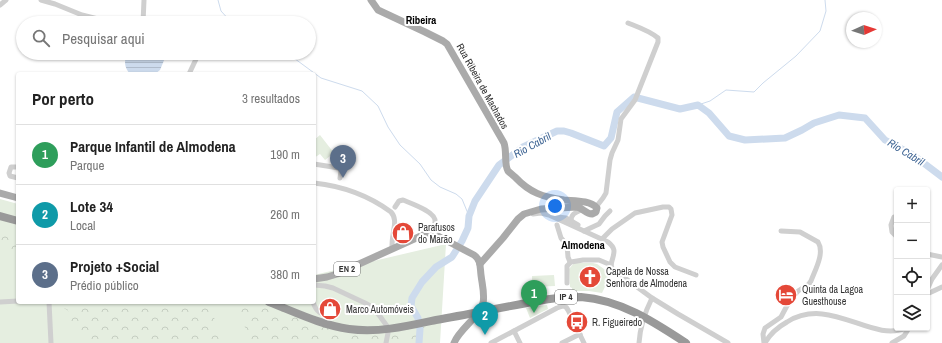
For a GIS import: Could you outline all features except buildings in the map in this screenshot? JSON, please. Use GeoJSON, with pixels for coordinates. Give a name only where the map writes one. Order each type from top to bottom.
{"type":"FeatureCollection","features":[{"type":"Feature","properties":{"kind":"highway"},"geometry":{"type":"LineString","coordinates":[[0,215],[16,219]]}},
{"type":"Feature","properties":{"kind":"highway","name":"IP 4"},"geometry":{"type":"LineString","coordinates":[[282,304],[322,320],[340,324],[358,327],[396,328],[488,309],[560,298],[583,298],[604,301],[644,316],[690,343]]}},
{"type":"Feature","properties":{"kind":"highway","name":"IP 4"},"geometry":{"type":"LineString","coordinates":[[274,304],[333,326],[356,330],[378,328]]}},
{"type":"Feature","properties":{"kind":"highway","name":"IP 4"},"geometry":{"type":"LineString","coordinates":[[644,316],[686,343]]}},
{"type":"Feature","properties":{"kind":"main road","name":"Rua Ribeira de Machados"},"geometry":{"type":"LineString","coordinates":[[371,0],[378,10],[448,44],[504,144],[509,172],[525,187],[533,192],[562,200],[585,202],[596,207]]}},
{"type":"Feature","properties":{"kind":"main road"},"geometry":{"type":"LineString","coordinates":[[0,193],[16,197]]}},
{"type":"Feature","properties":{"kind":"main road"},"geometry":{"type":"LineString","coordinates":[[480,264],[520,217],[527,213],[541,209],[577,207],[583,209],[587,213],[592,214],[596,212],[596,207]]}},
{"type":"Feature","properties":{"kind":"main road","name":"EN 2"},"geometry":{"type":"LineString","coordinates":[[316,279],[337,274],[425,234],[432,233],[437,235],[473,254],[478,258],[480,264],[484,295],[482,305],[478,313],[458,335],[454,343]]}},
{"type":"Feature","properties":{"kind":"street"},"geometry":{"type":"LineString","coordinates":[[0,5],[6,0]]}},
{"type":"Feature","properties":{"kind":"street"},"geometry":{"type":"LineString","coordinates":[[41,0],[86,16]]}},
{"type":"Feature","properties":{"kind":"street"},"geometry":{"type":"LineString","coordinates":[[143,16],[144,0]]}},
{"type":"Feature","properties":{"kind":"street"},"geometry":{"type":"LineString","coordinates":[[596,207],[606,194],[610,160],[618,140],[622,118],[636,97],[658,43],[658,40],[653,34],[628,24]]}},
{"type":"Feature","properties":{"kind":"street"},"geometry":{"type":"LineString","coordinates":[[190,72],[196,60]]}},
{"type":"Feature","properties":{"kind":"street"},"geometry":{"type":"LineString","coordinates":[[316,164],[339,168],[341,172],[340,178]]}},
{"type":"Feature","properties":{"kind":"street"},"geometry":{"type":"LineString","coordinates":[[16,167],[10,167],[8,173],[10,176],[16,178]]}},
{"type":"Feature","properties":{"kind":"street"},"geometry":{"type":"LineString","coordinates":[[316,183],[332,185],[366,197],[391,212],[394,216],[395,222],[392,238],[392,249]]}},
{"type":"Feature","properties":{"kind":"street"},"geometry":{"type":"LineString","coordinates":[[395,207],[399,201],[402,200],[420,207],[431,214],[436,223],[425,234]]}},
{"type":"Feature","properties":{"kind":"street"},"geometry":{"type":"LineString","coordinates":[[602,239],[612,229],[635,213],[669,207],[672,215],[662,242],[663,247],[673,266],[696,275]]}},
{"type":"Feature","properties":{"kind":"street"},"geometry":{"type":"LineString","coordinates":[[572,221],[573,214],[583,209]]}},
{"type":"Feature","properties":{"kind":"street"},"geometry":{"type":"LineString","coordinates":[[553,216],[586,230],[598,225],[610,211]]}},
{"type":"Feature","properties":{"kind":"street"},"geometry":{"type":"LineString","coordinates":[[520,217],[539,213],[565,218],[572,221],[610,244],[614,248],[611,265]]}},
{"type":"Feature","properties":{"kind":"street"},"geometry":{"type":"LineString","coordinates":[[894,216],[891,226],[894,234]]}},
{"type":"Feature","properties":{"kind":"street"},"geometry":{"type":"LineString","coordinates":[[557,225],[561,239],[567,245],[570,262],[567,267],[567,283]]}},
{"type":"Feature","properties":{"kind":"street"},"geometry":{"type":"LineString","coordinates":[[764,343],[763,334],[765,328],[781,318],[790,300],[798,291],[811,281],[820,257],[820,244],[818,242],[803,233],[781,231]]}},
{"type":"Feature","properties":{"kind":"street"},"geometry":{"type":"LineString","coordinates":[[930,255],[942,257]]}},
{"type":"Feature","properties":{"kind":"street"},"geometry":{"type":"LineString","coordinates":[[570,262],[598,260],[611,265],[614,270],[652,298],[728,343]]}},
{"type":"Feature","properties":{"kind":"street"},"geometry":{"type":"LineString","coordinates":[[930,283],[942,265]]}},
{"type":"Feature","properties":{"kind":"street"},"geometry":{"type":"LineString","coordinates":[[316,285],[333,288],[368,305],[379,315],[387,326],[388,333],[386,343]]}},
{"type":"Feature","properties":{"kind":"street"},"geometry":{"type":"LineString","coordinates":[[930,293],[942,287]]}},
{"type":"Feature","properties":{"kind":"street"},"geometry":{"type":"LineString","coordinates":[[639,343],[643,318],[652,298]]}},
{"type":"Feature","properties":{"kind":"street"},"geometry":{"type":"LineString","coordinates":[[0,302],[16,301]]}},
{"type":"Feature","properties":{"kind":"street"},"geometry":{"type":"LineString","coordinates":[[49,304],[51,343]]}},
{"type":"Feature","properties":{"kind":"street"},"geometry":{"type":"LineString","coordinates":[[314,304],[321,314],[333,317]]}},
{"type":"Feature","properties":{"kind":"street"},"geometry":{"type":"LineString","coordinates":[[492,343],[529,322],[562,306],[565,306],[568,310],[584,343]]}},
{"type":"Feature","properties":{"kind":"street"},"geometry":{"type":"LineString","coordinates":[[764,343],[771,334],[784,323],[795,317],[807,314],[820,314],[836,318],[875,332],[882,333],[898,331]]}},
{"type":"Feature","properties":{"kind":"street"},"geometry":{"type":"LineString","coordinates":[[514,331],[520,343]]}},
{"type":"Feature","properties":{"kind":"street"},"geometry":{"type":"LineString","coordinates":[[892,343],[904,336],[907,331]]}},
{"type":"Feature","properties":{"kind":"street"},"geometry":{"type":"LineString","coordinates":[[562,343],[580,334]]}},
{"type":"Feature","properties":{"kind":"green space"},"geometry":{"type":"Polygon","coordinates":[[[320,135],[334,153],[325,160],[320,154],[316,157],[316,138],[320,135]]]}},
{"type":"Feature","properties":{"kind":"green space"},"geometry":{"type":"Polygon","coordinates":[[[0,199],[16,203],[16,304],[316,304],[316,275],[446,244],[440,343],[0,343],[0,199]]]}},
{"type":"Feature","properties":{"kind":"green space"},"geometry":{"type":"Polygon","coordinates":[[[16,230],[16,251],[0,251],[0,237],[16,230]]]}},
{"type":"Feature","properties":{"kind":"green space"},"geometry":{"type":"Polygon","coordinates":[[[574,263],[597,264],[611,274],[602,293],[572,291],[572,288],[570,287],[569,269],[574,263]]]}},
{"type":"Feature","properties":{"kind":"green space"},"geometry":{"type":"Polygon","coordinates":[[[554,275],[555,286],[532,287],[532,276],[554,275]]]}},
{"type":"Feature","properties":{"kind":"green space"},"geometry":{"type":"Polygon","coordinates":[[[59,304],[210,304],[225,343],[90,343],[74,332],[68,310],[59,308],[59,304]]]}},
{"type":"Feature","properties":{"kind":"green space"},"geometry":{"type":"Polygon","coordinates":[[[233,304],[268,304],[313,322],[386,331],[384,343],[253,343],[233,304]]]}},
{"type":"Feature","properties":{"kind":"green space"},"geometry":{"type":"Polygon","coordinates":[[[547,305],[548,309],[530,318],[526,308],[547,305]]]}},
{"type":"Feature","properties":{"kind":"green space"},"geometry":{"type":"Polygon","coordinates":[[[424,325],[430,343],[387,343],[390,331],[424,325]]]}},
{"type":"Feature","properties":{"kind":"water"},"geometry":{"type":"Polygon","coordinates":[[[125,60],[164,60],[160,70],[158,72],[129,72],[125,64],[125,60]]]}},
{"type":"Feature","properties":{"kind":"waterway"},"geometry":{"type":"LineString","coordinates":[[218,0],[221,11],[226,16]]}},
{"type":"Feature","properties":{"kind":"waterway"},"geometry":{"type":"LineString","coordinates":[[698,105],[710,101],[726,90],[754,92],[796,56],[820,31],[826,11],[825,0]]}},
{"type":"Feature","properties":{"kind":"waterway"},"geometry":{"type":"LineString","coordinates":[[297,60],[313,72]]}},
{"type":"Feature","properties":{"kind":"waterway"},"geometry":{"type":"LineString","coordinates":[[316,74],[321,78],[362,91],[378,106],[388,127],[400,145],[420,164],[431,180],[440,187],[456,194],[462,199],[469,216]]}},
{"type":"Feature","properties":{"kind":"waterway","name":"Rio Cabril"},"geometry":{"type":"LineString","coordinates":[[419,343],[420,329],[418,318],[411,306],[412,298],[422,282],[436,267],[452,257],[468,228],[469,216],[475,201],[499,165],[523,147],[557,131],[571,133],[604,146],[611,138],[617,112],[634,97],[680,109],[698,105],[709,113],[729,136],[745,140],[785,138],[814,123],[839,115],[865,118],[885,140],[913,155],[942,177]]}},
{"type":"Feature","properties":{"kind":"place","name":"Projeto +Social"},"geometry":{"type":"Point","coordinates":[343,178]}},
{"type":"Feature","properties":{"kind":"place","name":"Parafusos do Marão"},"geometry":{"type":"Point","coordinates":[403,233]}},
{"type":"Feature","properties":{"kind":"place","name":"Capela de Nossa Senhora de Almodena"},"geometry":{"type":"Point","coordinates":[590,277]}},
{"type":"Feature","properties":{"kind":"place","name":"Quinta da Lagoa Guesthouse"},"geometry":{"type":"Point","coordinates":[786,295]}},
{"type":"Feature","properties":{"kind":"place","name":"Marco Automóveis"},"geometry":{"type":"Point","coordinates":[330,309]}},
{"type":"Feature","properties":{"kind":"place","name":"Parque Infantil de Almodena"},"geometry":{"type":"Point","coordinates":[534,313]}},
{"type":"Feature","properties":{"kind":"place","name":"R. Figueiredo"},"geometry":{"type":"Point","coordinates":[577,322]}},
{"type":"Feature","properties":{"kind":"place","name":"Lote 34"},"geometry":{"type":"Point","coordinates":[485,335]}},
{"type":"Feature","properties":{"kind":"district","name":"Ribeira"},"geometry":{"type":"Point","coordinates":[421,20]}},
{"type":"Feature","properties":{"kind":"district","name":"Almodena"},"geometry":{"type":"Point","coordinates":[583,245]}}]}
